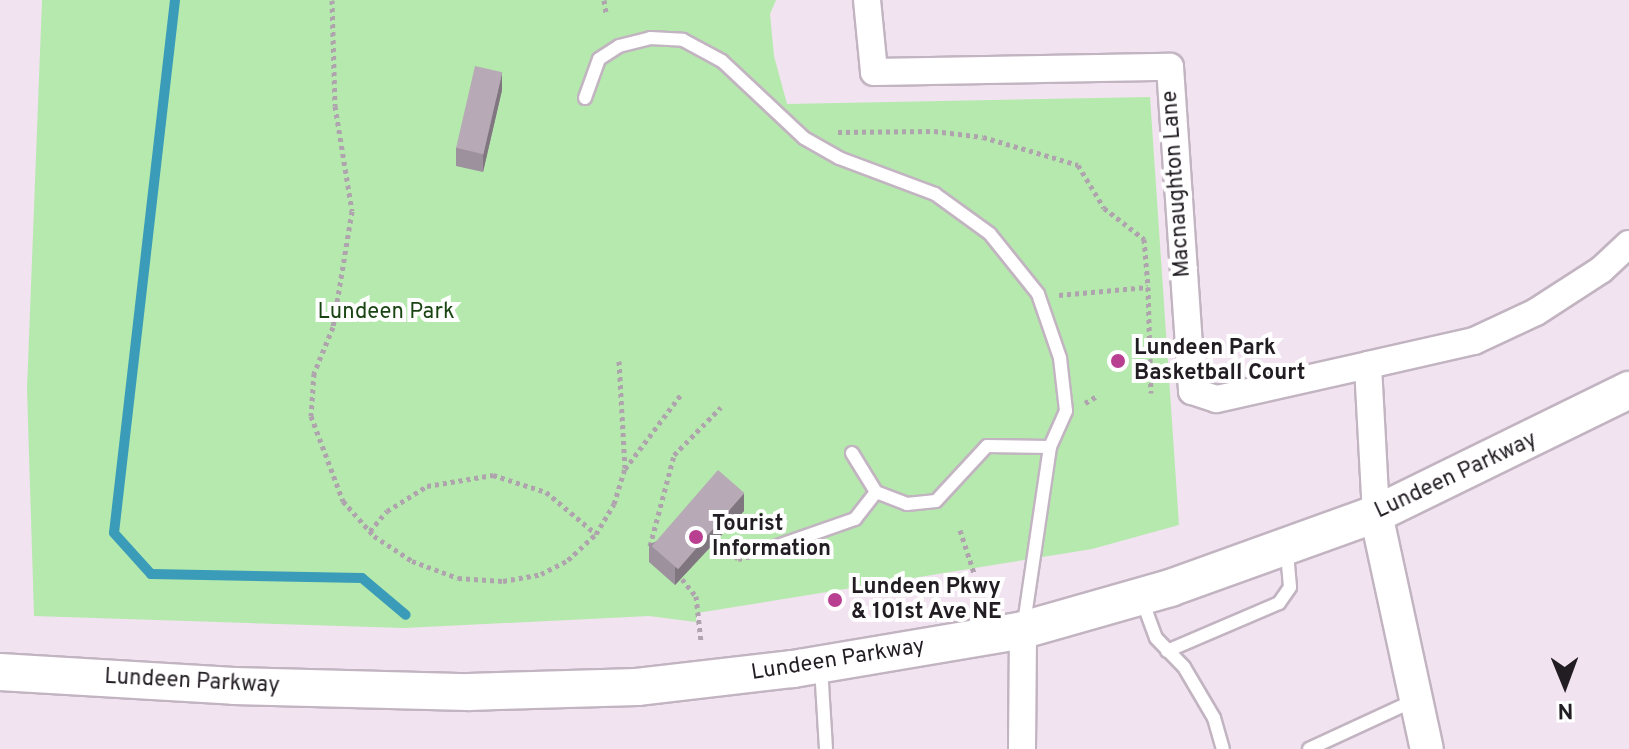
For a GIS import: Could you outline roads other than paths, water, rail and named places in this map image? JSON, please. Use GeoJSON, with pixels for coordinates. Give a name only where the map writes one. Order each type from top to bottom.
{"type":"FeatureCollection","features":[{"type":"Feature","properties":{"kind":"main road","name":"Lundeen Parkway"},"geometry":{"type":"LineString","coordinates":[[0,672],[234,686],[468,692],[637,687],[821,664],[1023,630],[1140,597],[1376,514],[1629,390]]}},
{"type":"Feature","properties":{"kind":"street","name":"Macnaughton Lane"},"geometry":{"type":"LineString","coordinates":[[867,0],[874,72],[1170,67],[1192,391],[1217,399],[1368,365]]}},
{"type":"Feature","properties":{"kind":"street"},"geometry":{"type":"LineString","coordinates":[[1427,749],[1413,701],[1376,514],[1368,365],[1474,341],[1536,312],[1601,270],[1629,244]]}},
{"type":"Feature","properties":{"kind":"street"},"geometry":{"type":"LineString","coordinates":[[1022,749],[1023,630]]}},
{"type":"Feature","properties":{"kind":"lane"},"geometry":{"type":"LineString","coordinates":[[585,98],[599,59],[619,46],[650,38],[683,40],[722,61],[771,113],[804,138],[839,158],[935,194],[990,234],[1038,294],[1060,358],[1066,411],[1050,447],[1023,630]]}},
{"type":"Feature","properties":{"kind":"lane"},"geometry":{"type":"LineString","coordinates":[[852,453],[876,492],[907,504],[936,501],[987,446],[1050,447]]}},
{"type":"Feature","properties":{"kind":"lane"},"geometry":{"type":"LineString","coordinates":[[775,547],[855,519],[876,492]]}},
{"type":"Feature","properties":{"kind":"lane"},"geometry":{"type":"LineString","coordinates":[[1167,651],[1279,603],[1290,587],[1286,547]]}},
{"type":"Feature","properties":{"kind":"lane"},"geometry":{"type":"LineString","coordinates":[[1140,597],[1156,638],[1184,667],[1214,718],[1223,749]]}},
{"type":"Feature","properties":{"kind":"lane"},"geometry":{"type":"LineString","coordinates":[[821,664],[826,749]]}},
{"type":"Feature","properties":{"kind":"lane"},"geometry":{"type":"LineString","coordinates":[[1309,749],[1413,701]]}},
{"type":"Feature","properties":{"kind":"waterway"},"geometry":{"type":"LineString","coordinates":[[175,0],[114,533],[151,574],[362,578],[406,615]]}},
{"type":"Feature","properties":{"kind":"place","name":"Lundeen Park Basketball Court"},"geometry":{"type":"Point","coordinates":[1118,361]}},
{"type":"Feature","properties":{"kind":"place","name":"Tourist Information"},"geometry":{"type":"Point","coordinates":[696,537]}},
{"type":"Feature","properties":{"kind":"place","name":"Lundeen Pkwy & 101st Ave NE"},"geometry":{"type":"Point","coordinates":[835,600]}},
{"type":"Feature","properties":{"kind":"park label","name":"Lundeen Park"},"geometry":{"type":"Point","coordinates":[386,313]}}]}
